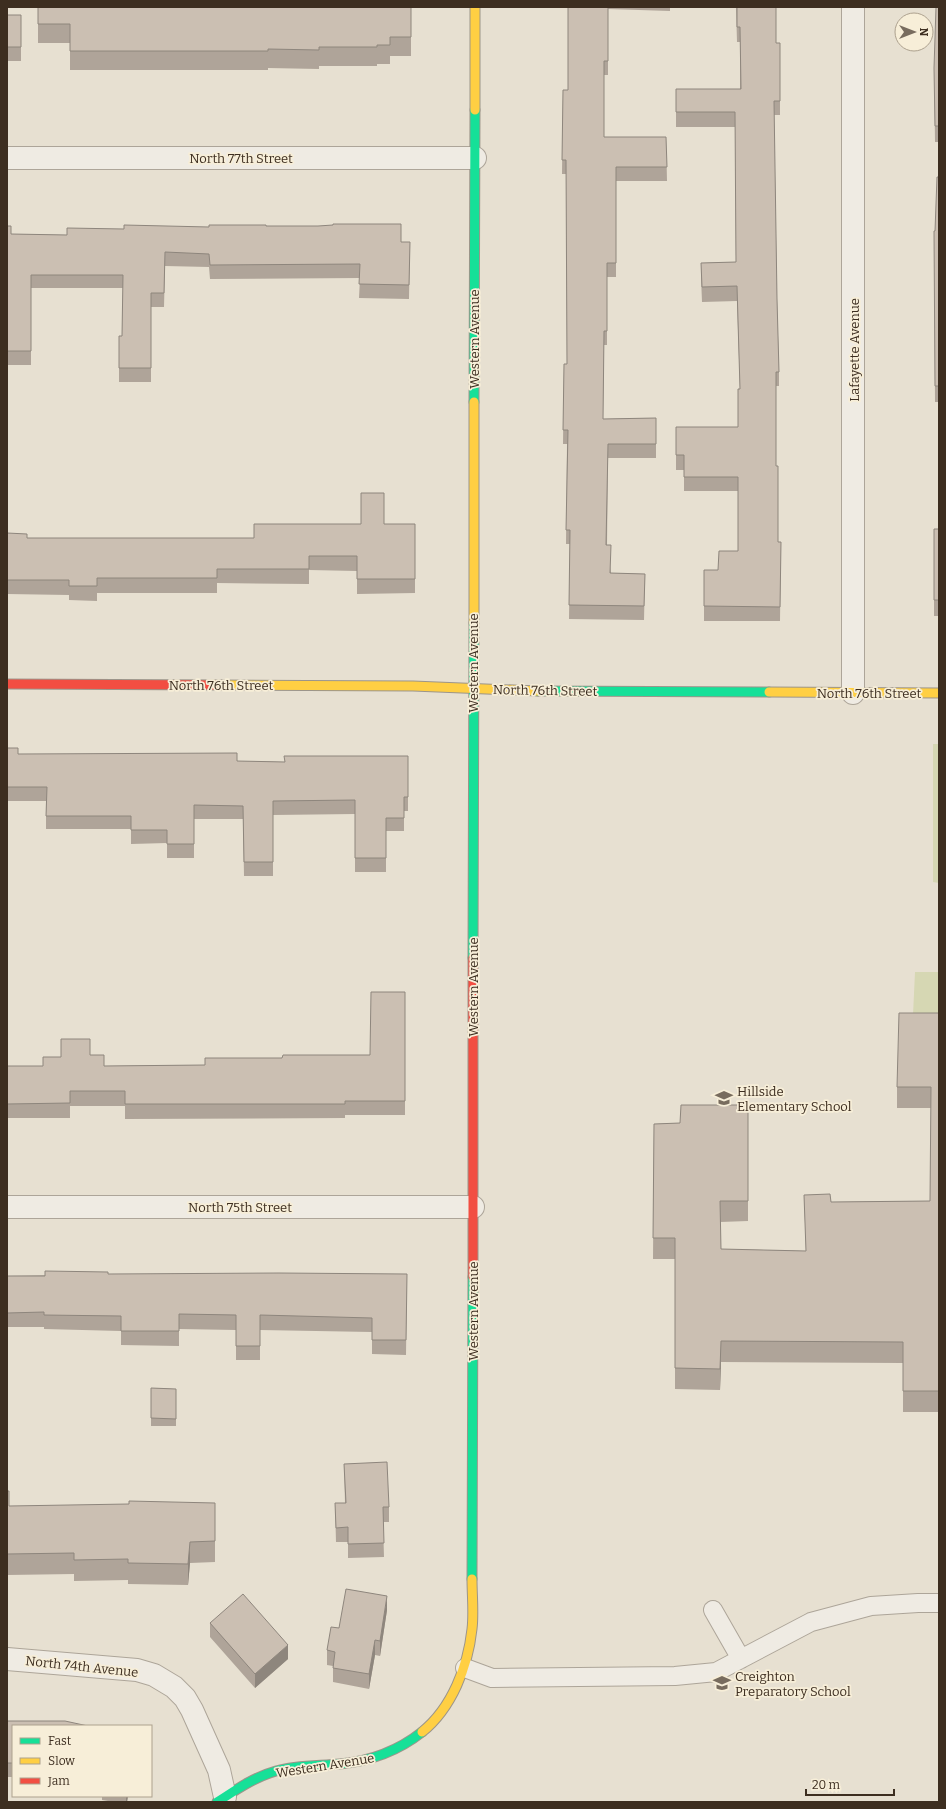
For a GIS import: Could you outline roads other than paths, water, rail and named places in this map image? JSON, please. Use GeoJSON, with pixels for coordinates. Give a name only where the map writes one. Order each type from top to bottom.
{"type":"FeatureCollection","features":[{"type":"Feature","properties":{"kind":"street","name":"Western Avenue"},"geometry":{"type":"LineString","coordinates":[[221,1800],[264,1775],[303,1766],[365,1761],[384,1756],[412,1740],[435,1720],[456,1690],[465,1668],[472,1628],[475,7]]}},
{"type":"Feature","properties":{"kind":"street","name":"Lafayette Avenue"},"geometry":{"type":"LineString","coordinates":[[853,7],[853,693]]}},
{"type":"Feature","properties":{"kind":"street","name":"North 77th Street"},"geometry":{"type":"LineString","coordinates":[[7,158],[475,158]]}},
{"type":"Feature","properties":{"kind":"street","name":"North 76th Street"},"geometry":{"type":"LineString","coordinates":[[7,684],[413,686],[473,689],[939,693]]}},
{"type":"Feature","properties":{"kind":"street","name":"North 75th Street"},"geometry":{"type":"LineString","coordinates":[[7,1207],[473,1207]]}},
{"type":"Feature","properties":{"kind":"street","name":"North 74th Avenue"},"geometry":{"type":"LineString","coordinates":[[7,1659],[136,1670],[154,1675],[174,1687],[192,1710],[219,1770],[221,1800]]}},
{"type":"Feature","properties":{"kind":"lane"},"geometry":{"type":"LineString","coordinates":[[465,1668],[492,1678],[675,1676],[716,1672],[811,1622],[870,1606],[939,1603]]}},
{"type":"Feature","properties":{"kind":"lane"},"geometry":{"type":"LineString","coordinates":[[713,1610],[741,1659]]}},
{"type":"Feature","properties":{"kind":"place","name":"Hillside Elementary School"},"geometry":{"type":"Point","coordinates":[724,1098]}},
{"type":"Feature","properties":{"kind":"place","name":"Creighton Preparatory School"},"geometry":{"type":"Point","coordinates":[722,1683]}}]}
